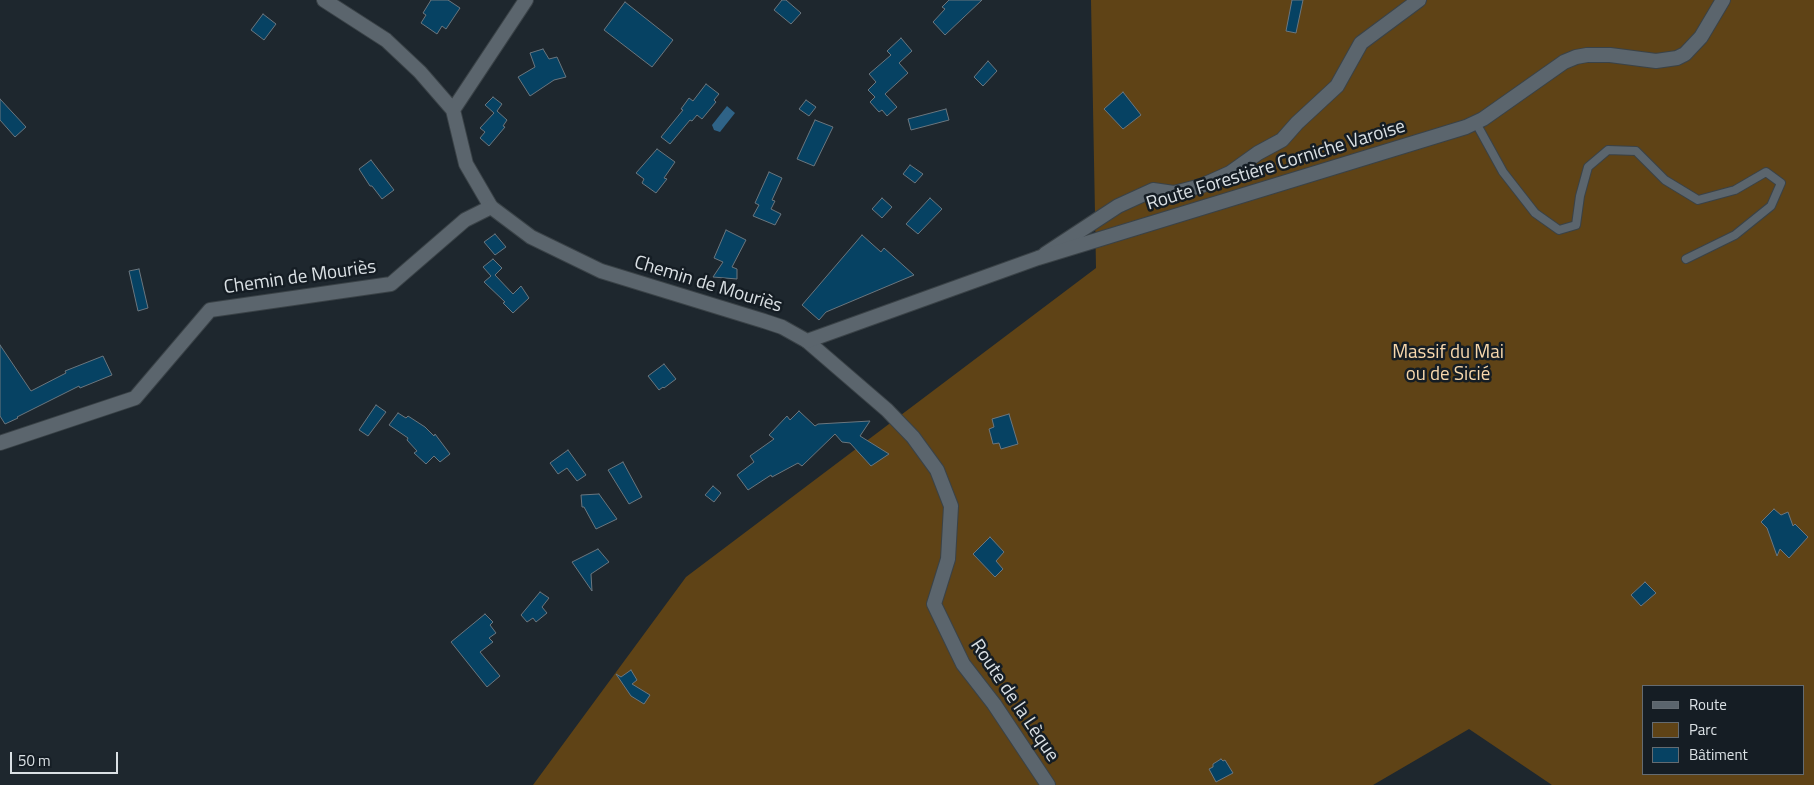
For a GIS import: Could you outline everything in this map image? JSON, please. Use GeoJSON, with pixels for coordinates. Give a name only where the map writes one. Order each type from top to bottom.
{"type":"FeatureCollection","features":[{"type":"Feature","properties":{"kind":"street"},"geometry":{"type":"LineString","coordinates":[[324,0],[386,40],[420,72],[453,110],[466,164],[491,207]]}},
{"type":"Feature","properties":{"kind":"street"},"geometry":{"type":"LineString","coordinates":[[453,110],[526,0]]}},
{"type":"Feature","properties":{"kind":"street"},"geometry":{"type":"LineString","coordinates":[[1038,258],[1118,206],[1153,190],[1174,193],[1200,186],[1230,173],[1258,153],[1282,140],[1297,123],[1337,86],[1362,43],[1420,0]]}},
{"type":"Feature","properties":{"kind":"street","name":"Route Forestière Corniche Varoise"},"geometry":{"type":"LineString","coordinates":[[807,341],[1038,258],[1466,127],[1476,123],[1564,62],[1576,57],[1610,55],[1656,61],[1676,58],[1685,54],[1701,37],[1723,0]]}},
{"type":"Feature","properties":{"kind":"street","name":"Chemin de Mouriès"},"geometry":{"type":"LineString","coordinates":[[0,443],[135,398],[210,310],[391,284],[465,220],[491,207],[531,237],[601,271],[782,327],[807,341]]}},
{"type":"Feature","properties":{"kind":"street","name":"Route de la Lèque"},"geometry":{"type":"LineString","coordinates":[[807,341],[887,410],[913,436],[937,470],[951,506],[948,558],[934,604],[963,664],[994,704],[1048,785]]}},
{"type":"Feature","properties":{"kind":"lane"},"geometry":{"type":"LineString","coordinates":[[1476,123],[1503,172],[1534,213],[1559,230],[1576,225],[1580,196],[1588,167],[1608,150],[1636,151],[1665,180],[1698,200],[1735,190],[1766,172],[1781,183],[1771,206],[1735,235],[1686,259]]}},
{"type":"Feature","properties":{"kind":"green space","name":"Massif du Mai ou de Sicié"},"geometry":{"type":"Polygon","coordinates":[[[1091,0],[1814,0],[1814,785],[1552,785],[1469,729],[1373,785],[533,785],[686,577],[1096,268],[1091,0]]]}},
{"type":"Feature","properties":{"kind":"water"},"geometry":{"type":"Polygon","coordinates":[[[727,106],[735,113],[720,132],[714,130],[712,125],[727,106]]]}},
{"type":"Feature","properties":{"kind":"building"},"geometry":{"type":"Polygon","coordinates":[[[431,0],[448,0],[460,8],[446,29],[442,26],[437,34],[421,23],[426,15],[423,13],[431,0]]]}},
{"type":"Feature","properties":{"kind":"building"},"geometry":{"type":"Polygon","coordinates":[[[782,0],[786,0],[801,13],[791,24],[774,10],[782,0]]]}},
{"type":"Feature","properties":{"kind":"building"},"geometry":{"type":"Polygon","coordinates":[[[949,0],[982,0],[945,35],[933,22],[945,9],[942,7],[949,0]]]}},
{"type":"Feature","properties":{"kind":"building"},"geometry":{"type":"Polygon","coordinates":[[[1292,0],[1303,0],[1296,33],[1286,31],[1292,0]]]}},
{"type":"Feature","properties":{"kind":"building"},"geometry":{"type":"Polygon","coordinates":[[[625,2],[673,40],[652,67],[604,30],[625,2]]]}},
{"type":"Feature","properties":{"kind":"building"},"geometry":{"type":"Polygon","coordinates":[[[263,14],[276,24],[264,40],[251,30],[263,14]]]}},
{"type":"Feature","properties":{"kind":"building"},"geometry":{"type":"Polygon","coordinates":[[[901,38],[912,51],[899,63],[908,73],[885,94],[897,107],[887,116],[882,110],[879,112],[870,102],[875,97],[868,90],[876,82],[869,74],[891,55],[887,51],[901,38]]]}},
{"type":"Feature","properties":{"kind":"building"},"geometry":{"type":"Polygon","coordinates":[[[543,49],[549,59],[557,57],[566,77],[554,80],[530,96],[518,77],[535,67],[530,53],[543,49]]]}},
{"type":"Feature","properties":{"kind":"building"},"geometry":{"type":"Polygon","coordinates":[[[988,61],[997,71],[983,86],[974,77],[988,61]]]}},
{"type":"Feature","properties":{"kind":"building"},"geometry":{"type":"Polygon","coordinates":[[[706,84],[719,94],[714,100],[716,102],[702,119],[697,115],[692,121],[690,120],[670,144],[661,137],[683,110],[681,109],[689,98],[693,101],[706,84]]]}},
{"type":"Feature","properties":{"kind":"building"},"geometry":{"type":"Polygon","coordinates":[[[1123,92],[1141,115],[1123,129],[1104,109],[1123,92]]]}},
{"type":"Feature","properties":{"kind":"building"},"geometry":{"type":"Polygon","coordinates":[[[493,97],[502,104],[497,111],[507,120],[503,126],[505,127],[489,146],[480,138],[485,132],[480,128],[494,113],[485,105],[493,97]]]}},
{"type":"Feature","properties":{"kind":"building"},"geometry":{"type":"Polygon","coordinates":[[[0,99],[26,127],[15,137],[0,120],[0,99]]]}},
{"type":"Feature","properties":{"kind":"building"},"geometry":{"type":"Polygon","coordinates":[[[806,100],[816,107],[809,116],[799,109],[806,100]]]}},
{"type":"Feature","properties":{"kind":"building"},"geometry":{"type":"Polygon","coordinates":[[[946,109],[949,120],[911,130],[908,119],[946,109]]]}},
{"type":"Feature","properties":{"kind":"building"},"geometry":{"type":"Polygon","coordinates":[[[815,120],[833,127],[814,166],[797,159],[815,120]]]}},
{"type":"Feature","properties":{"kind":"building"},"geometry":{"type":"Polygon","coordinates":[[[657,149],[675,162],[664,178],[667,179],[656,193],[642,183],[644,179],[636,173],[657,149]]]}},
{"type":"Feature","properties":{"kind":"building"},"geometry":{"type":"Polygon","coordinates":[[[371,160],[394,190],[382,199],[370,186],[359,169],[371,160]]]}},
{"type":"Feature","properties":{"kind":"building"},"geometry":{"type":"Polygon","coordinates":[[[910,165],[923,174],[915,183],[903,174],[910,165]]]}},
{"type":"Feature","properties":{"kind":"building"},"geometry":{"type":"Polygon","coordinates":[[[769,172],[782,178],[772,200],[775,201],[771,209],[781,214],[775,225],[753,216],[759,205],[755,203],[769,172]]]}},
{"type":"Feature","properties":{"kind":"building"},"geometry":{"type":"Polygon","coordinates":[[[882,198],[892,207],[882,218],[872,209],[882,198]]]}},
{"type":"Feature","properties":{"kind":"building"},"geometry":{"type":"Polygon","coordinates":[[[930,198],[942,209],[918,234],[906,224],[930,198]]]}},
{"type":"Feature","properties":{"kind":"building"},"geometry":{"type":"Polygon","coordinates":[[[726,230],[746,240],[732,267],[737,269],[737,279],[713,277],[723,262],[714,258],[726,230]]]}},
{"type":"Feature","properties":{"kind":"building"},"geometry":{"type":"Polygon","coordinates":[[[495,234],[506,247],[495,255],[484,242],[495,234]]]}},
{"type":"Feature","properties":{"kind":"building"},"geometry":{"type":"Polygon","coordinates":[[[862,235],[881,252],[884,248],[914,275],[826,312],[819,320],[802,305],[862,235]]]}},
{"type":"Feature","properties":{"kind":"building"},"geometry":{"type":"Polygon","coordinates":[[[493,259],[502,268],[495,275],[513,294],[521,286],[529,298],[513,313],[503,303],[505,302],[484,282],[491,276],[483,267],[493,259]]]}},
{"type":"Feature","properties":{"kind":"building"},"geometry":{"type":"Polygon","coordinates":[[[139,269],[148,308],[138,311],[129,271],[139,269]]]}},
{"type":"Feature","properties":{"kind":"building"},"geometry":{"type":"Polygon","coordinates":[[[0,345],[31,391],[66,373],[65,371],[103,356],[112,375],[80,388],[79,386],[5,424],[0,416],[0,345]]]}},
{"type":"Feature","properties":{"kind":"building"},"geometry":{"type":"Polygon","coordinates":[[[664,364],[676,379],[659,390],[648,376],[664,364]]]}},
{"type":"Feature","properties":{"kind":"building"},"geometry":{"type":"Polygon","coordinates":[[[376,405],[386,412],[368,436],[359,430],[376,405]]]}},
{"type":"Feature","properties":{"kind":"building"},"geometry":{"type":"Polygon","coordinates":[[[799,411],[815,426],[818,424],[870,421],[860,436],[889,454],[871,466],[850,443],[842,442],[835,434],[802,466],[798,463],[772,477],[771,475],[748,490],[737,475],[754,462],[750,456],[774,439],[769,435],[787,416],[790,420],[799,411]]]}},
{"type":"Feature","properties":{"kind":"building"},"geometry":{"type":"Polygon","coordinates":[[[398,413],[406,418],[408,416],[425,427],[434,436],[435,434],[450,454],[440,462],[434,456],[426,464],[414,453],[417,451],[407,440],[408,438],[389,425],[398,413]]]}},
{"type":"Feature","properties":{"kind":"building"},"geometry":{"type":"Polygon","coordinates":[[[1009,414],[1018,444],[1001,449],[999,443],[993,444],[989,429],[994,427],[992,419],[1009,414]]]}},
{"type":"Feature","properties":{"kind":"building"},"geometry":{"type":"Polygon","coordinates":[[[568,450],[586,475],[577,481],[567,468],[558,474],[550,463],[568,450]]]}},
{"type":"Feature","properties":{"kind":"building"},"geometry":{"type":"Polygon","coordinates":[[[623,462],[642,497],[629,504],[608,470],[623,462]]]}},
{"type":"Feature","properties":{"kind":"building"},"geometry":{"type":"Polygon","coordinates":[[[713,486],[721,493],[714,502],[705,495],[713,486]]]}},
{"type":"Feature","properties":{"kind":"building"},"geometry":{"type":"Polygon","coordinates":[[[599,494],[617,519],[596,529],[584,507],[582,507],[581,495],[599,494]]]}},
{"type":"Feature","properties":{"kind":"building"},"geometry":{"type":"Polygon","coordinates":[[[1774,509],[1781,515],[1788,512],[1793,526],[1795,524],[1808,537],[1789,558],[1780,549],[1777,556],[1767,528],[1761,522],[1774,509]]]}},
{"type":"Feature","properties":{"kind":"building"},"geometry":{"type":"Polygon","coordinates":[[[990,537],[1004,552],[996,561],[1003,569],[995,577],[973,554],[990,537]]]}},
{"type":"Feature","properties":{"kind":"building"},"geometry":{"type":"Polygon","coordinates":[[[598,549],[609,562],[591,574],[592,591],[572,562],[598,549]]]}},
{"type":"Feature","properties":{"kind":"building"},"geometry":{"type":"Polygon","coordinates":[[[1645,582],[1656,593],[1641,606],[1631,595],[1645,582]]]}},
{"type":"Feature","properties":{"kind":"building"},"geometry":{"type":"Polygon","coordinates":[[[540,592],[549,598],[542,607],[547,613],[536,622],[533,618],[527,622],[521,615],[540,592]]]}},
{"type":"Feature","properties":{"kind":"building"},"geometry":{"type":"Polygon","coordinates":[[[485,614],[493,622],[490,625],[496,633],[489,638],[493,642],[480,652],[500,676],[487,687],[451,642],[485,614]]]}},
{"type":"Feature","properties":{"kind":"building"},"geometry":{"type":"Polygon","coordinates":[[[631,670],[637,680],[632,684],[650,695],[644,704],[631,696],[616,674],[621,677],[631,670]]]}},
{"type":"Feature","properties":{"kind":"building"},"geometry":{"type":"Polygon","coordinates":[[[1221,759],[1225,760],[1233,773],[1216,782],[1209,769],[1221,759]]]}}]}
